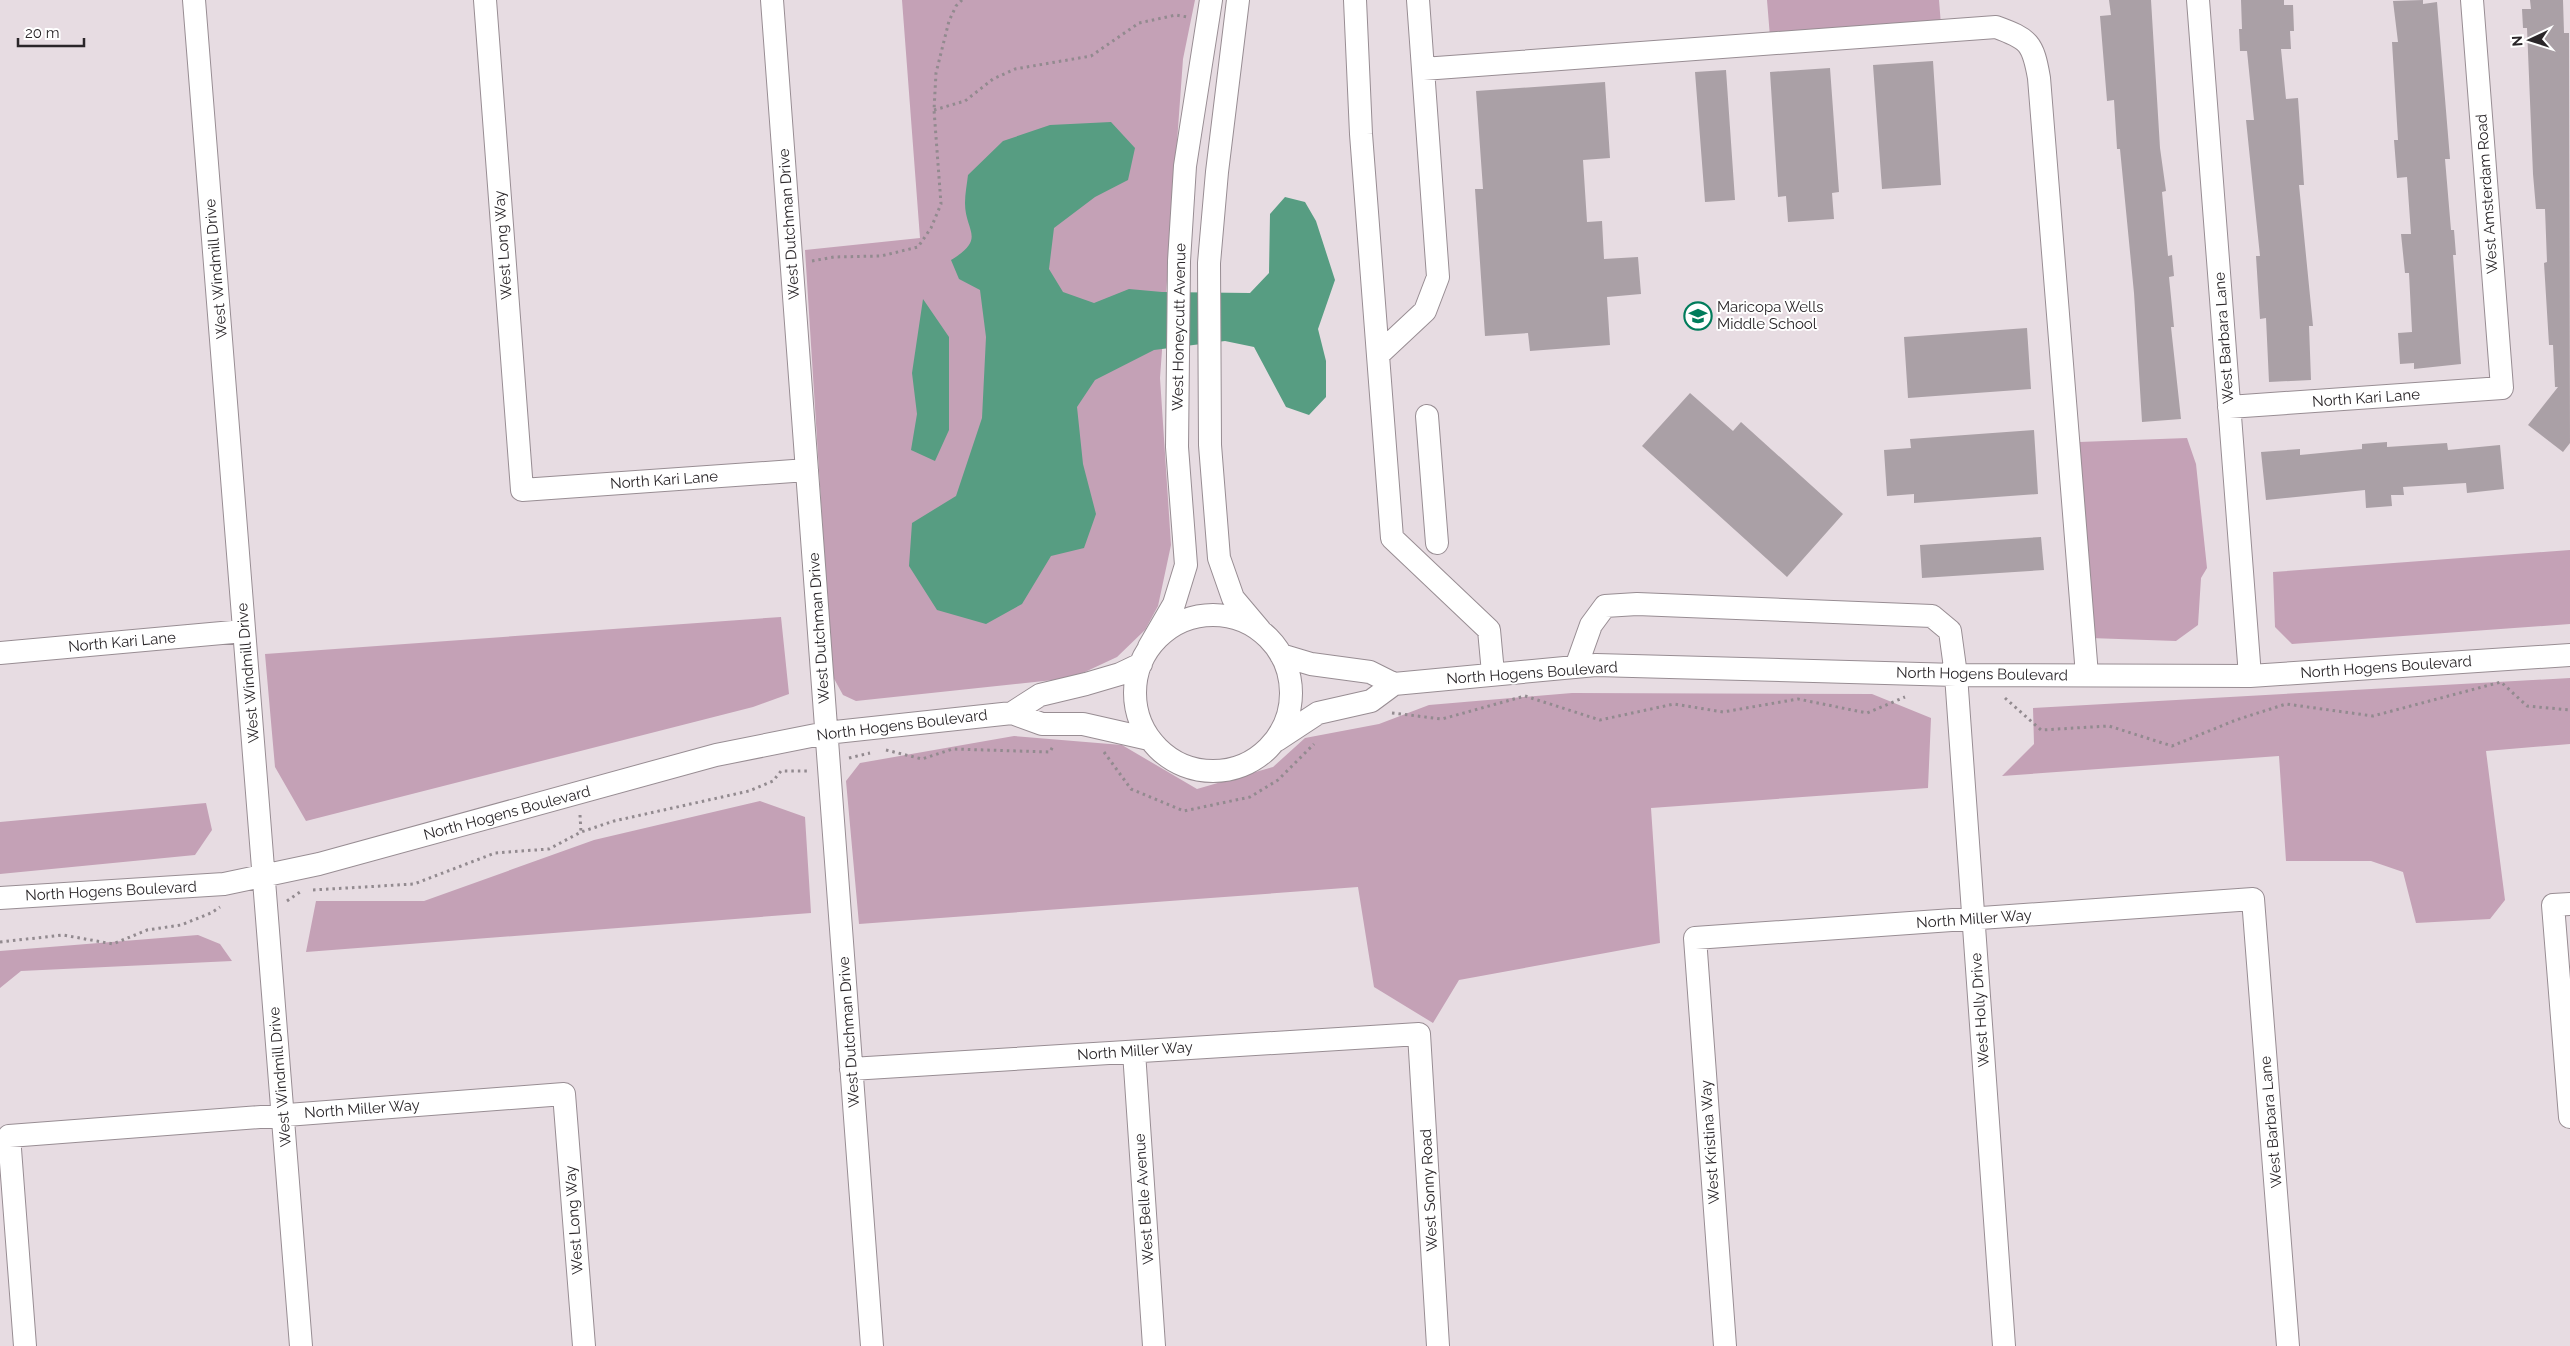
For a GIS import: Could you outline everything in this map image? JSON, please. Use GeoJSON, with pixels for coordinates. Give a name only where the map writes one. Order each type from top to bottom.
{"type":"FeatureCollection","features":[{"type":"Feature","properties":{"kind":"street","name":"West Windmill Drive"},"geometry":{"type":"LineString","coordinates":[[194,0],[301,1346]]}},
{"type":"Feature","properties":{"kind":"street","name":"West Long Way"},"geometry":{"type":"LineString","coordinates":[[484,0],[522,490]]}},
{"type":"Feature","properties":{"kind":"street","name":"West Dutchman Drive"},"geometry":{"type":"LineString","coordinates":[[772,0],[872,1346]]}},
{"type":"Feature","properties":{"kind":"street","name":"West Honeycutt Avenue"},"geometry":{"type":"LineString","coordinates":[[1238,0],[1217,172],[1209,264],[1208,367],[1210,446],[1219,558],[1233,598],[1260,630]]}},
{"type":"Feature","properties":{"kind":"street"},"geometry":{"type":"LineString","coordinates":[[1356,0],[1361,134],[1392,538],[1489,630],[1493,673]]}},
{"type":"Feature","properties":{"kind":"street"},"geometry":{"type":"LineString","coordinates":[[1378,355],[1425,311],[1438,277],[1418,0]]}},
{"type":"Feature","properties":{"kind":"street","name":"West Barbara Lane"},"geometry":{"type":"LineString","coordinates":[[2198,0],[2250,676]]}},
{"type":"Feature","properties":{"kind":"street","name":"West Amsterdam Road"},"geometry":{"type":"LineString","coordinates":[[2472,0],[2502,388]]}},
{"type":"Feature","properties":{"kind":"street","name":"West Honeycutt Avenue"},"geometry":{"type":"LineString","coordinates":[[1145,655],[1174,604],[1186,565],[1177,447],[1179,261],[1185,166],[1209,10]]}},
{"type":"Feature","properties":{"kind":"street"},"geometry":{"type":"LineString","coordinates":[[1423,69],[1996,27],[2020,36],[2035,52],[2039,78],[2087,675]]}},
{"type":"Feature","properties":{"kind":"street","name":"North Kari Lane"},"geometry":{"type":"LineString","coordinates":[[2229,407],[2502,388]]}},
{"type":"Feature","properties":{"kind":"street"},"geometry":{"type":"LineString","coordinates":[[1427,416],[1437,543]]}},
{"type":"Feature","properties":{"kind":"street","name":"North Kari Lane"},"geometry":{"type":"LineString","coordinates":[[522,490],[807,470]]}},
{"type":"Feature","properties":{"kind":"street","name":"West Holly Drive"},"geometry":{"type":"LineString","coordinates":[[1576,667],[1591,625],[1605,606],[1637,604],[1932,616],[1950,630],[1956,675],[2004,1346]]}},
{"type":"Feature","properties":{"kind":"street"},"geometry":{"type":"LineString","coordinates":[[1277,740],[1287,720],[1292,698],[1290,676],[1282,655],[1260,630],[1238,619],[1213,615],[1189,618],[1167,630],[1145,655],[1135,689],[1138,715],[1149,739],[1166,756],[1188,768],[1213,772],[1237,769],[1259,758],[1277,740],[1318,713],[1371,701],[1394,684],[1370,672],[1310,664],[1282,655]]}},
{"type":"Feature","properties":{"kind":"street","name":"North Kari Lane"},"geometry":{"type":"LineString","coordinates":[[0,653],[244,631]]}},
{"type":"Feature","properties":{"kind":"street","name":"North Hogens Boulevard"},"geometry":{"type":"LineString","coordinates":[[1012,713],[1040,694],[1120,674],[1145,655]]}},
{"type":"Feature","properties":{"kind":"street","name":"North Hogens Boulevard"},"geometry":{"type":"LineString","coordinates":[[1394,684],[1493,673],[1596,665],[1956,675],[2250,676],[2570,655]]}},
{"type":"Feature","properties":{"kind":"street","name":"North Hogens Boulevard"},"geometry":{"type":"LineString","coordinates":[[0,898],[224,884],[319,864],[716,755],[826,733],[1012,713],[1042,724],[1083,724],[1149,739]]}},
{"type":"Feature","properties":{"kind":"street","name":"West Barbara Lane"},"geometry":{"type":"LineString","coordinates":[[2253,899],[2288,1346]]}},
{"type":"Feature","properties":{"kind":"street","name":"North Miller Way"},"geometry":{"type":"LineString","coordinates":[[1695,938],[2253,899]]}},
{"type":"Feature","properties":{"kind":"street"},"geometry":{"type":"LineString","coordinates":[[2561,905],[2570,1117]]}},
{"type":"Feature","properties":{"kind":"street","name":"West Kristina Way"},"geometry":{"type":"LineString","coordinates":[[1695,938],[1725,1346]]}},
{"type":"Feature","properties":{"kind":"street","name":"North Miller Way"},"geometry":{"type":"LineString","coordinates":[[851,1069],[1420,1034]]}},
{"type":"Feature","properties":{"kind":"street","name":"West Sonny Road"},"geometry":{"type":"LineString","coordinates":[[1420,1034],[1438,1346]]}},
{"type":"Feature","properties":{"kind":"street","name":"West Belle Avenue"},"geometry":{"type":"LineString","coordinates":[[1134,1052],[1154,1346]]}},
{"type":"Feature","properties":{"kind":"street","name":"West Long Way"},"geometry":{"type":"LineString","coordinates":[[564,1094],[584,1346]]}},
{"type":"Feature","properties":{"kind":"street","name":"North Miller Way"},"geometry":{"type":"LineString","coordinates":[[25,1346],[10,1136],[564,1094]]}},
{"type":"Feature","properties":{"kind":"path"},"geometry":{"type":"LineString","coordinates":[[792,265],[834,257],[881,256],[918,248],[931,228],[941,204],[934,110],[939,55],[956,6],[956,0]]}},
{"type":"Feature","properties":{"kind":"path"},"geometry":{"type":"LineString","coordinates":[[956,6],[962,0]]}},
{"type":"Feature","properties":{"kind":"path"},"geometry":{"type":"LineString","coordinates":[[934,110],[965,101],[992,79],[1015,69],[1091,56],[1139,23],[1209,10]]}},
{"type":"Feature","properties":{"kind":"path"},"geometry":{"type":"LineString","coordinates":[[1996,699],[2005,698],[2041,730],[2109,726],[2172,746],[2236,720],[2286,704],[2373,716],[2501,682],[2526,706],[2570,710]]}},
{"type":"Feature","properties":{"kind":"path"},"geometry":{"type":"LineString","coordinates":[[1385,713],[1442,719],[1525,696],[1600,720],[1674,704],[1723,712],[1798,699],[1867,713],[1913,693]]}},
{"type":"Feature","properties":{"kind":"path"},"geometry":{"type":"LineString","coordinates":[[883,750],[922,759],[953,749],[1050,752],[1065,724]]}},
{"type":"Feature","properties":{"kind":"path"},"geometry":{"type":"LineString","coordinates":[[1102,750],[1132,789],[1184,811],[1250,797],[1278,780],[1310,750],[1319,736]]}},
{"type":"Feature","properties":{"kind":"path"},"geometry":{"type":"LineString","coordinates":[[311,890],[414,884],[495,853],[549,849],[581,832],[614,821],[749,791],[773,781],[781,771],[829,771],[852,756],[875,751]]}},
{"type":"Feature","properties":{"kind":"path"},"geometry":{"type":"LineString","coordinates":[[267,915],[301,891]]}},
{"type":"Feature","properties":{"kind":"path"},"geometry":{"type":"LineString","coordinates":[[0,942],[63,935],[113,944],[147,930],[181,925],[211,913],[226,903]]}},
{"type":"Feature","properties":{"kind":"shaded area"},"geometry":{"type":"Polygon","coordinates":[[[902,0],[1195,0],[1183,59],[1160,378],[1171,545],[1158,606],[1145,630],[1117,657],[1072,678],[856,701],[843,695],[832,675],[805,250],[920,238],[902,0]]]}},
{"type":"Feature","properties":{"kind":"shaded area"},"geometry":{"type":"Polygon","coordinates":[[[1767,0],[1939,0],[1941,25],[1770,37],[1767,0]]]}},
{"type":"Feature","properties":{"kind":"shaded area"},"geometry":{"type":"Polygon","coordinates":[[[1111,122],[1135,148],[1128,180],[1095,197],[1054,228],[1049,269],[1063,292],[1094,303],[1129,289],[1162,292],[1250,293],[1269,273],[1270,214],[1285,197],[1305,202],[1316,221],[1335,280],[1318,329],[1326,361],[1326,397],[1309,415],[1286,407],[1254,347],[1225,341],[1154,350],[1095,380],[1077,407],[1083,464],[1096,514],[1084,548],[1051,556],[1022,604],[986,624],[937,610],[909,566],[912,523],[956,496],[982,418],[986,337],[980,290],[959,279],[951,260],[968,246],[971,240],[972,234],[965,203],[968,175],[1003,141],[1050,125],[1111,122]]]}},
{"type":"Feature","properties":{"kind":"shaded area"},"geometry":{"type":"Polygon","coordinates":[[[923,299],[949,337],[949,430],[935,461],[911,450],[917,414],[912,373],[923,299]]]}},
{"type":"Feature","properties":{"kind":"shaded area"},"geometry":{"type":"Polygon","coordinates":[[[2187,438],[2196,464],[2207,568],[2201,578],[2198,625],[2176,641],[2090,638],[2079,442],[2187,438]]]}},
{"type":"Feature","properties":{"kind":"shaded area"},"geometry":{"type":"Polygon","coordinates":[[[2570,550],[2570,624],[2292,644],[2275,627],[2273,572],[2570,550]]]}},
{"type":"Feature","properties":{"kind":"shaded area"},"geometry":{"type":"Polygon","coordinates":[[[781,617],[789,694],[753,707],[306,821],[275,767],[265,654],[781,617]]]}},
{"type":"Feature","properties":{"kind":"shaded area"},"geometry":{"type":"Polygon","coordinates":[[[2570,678],[2570,744],[2486,751],[2505,900],[2490,919],[2416,923],[2403,872],[2371,861],[2286,861],[2279,756],[2002,776],[2034,744],[2033,708],[2570,678]]]}},
{"type":"Feature","properties":{"kind":"shaded area"},"geometry":{"type":"Polygon","coordinates":[[[1572,693],[1872,694],[1931,718],[1928,788],[1651,808],[1660,943],[1459,980],[1433,1023],[1374,987],[1358,887],[859,924],[846,781],[860,763],[1014,736],[1122,745],[1197,789],[1273,767],[1305,738],[1379,724],[1429,705],[1572,693]]]}},
{"type":"Feature","properties":{"kind":"shaded area"},"geometry":{"type":"Polygon","coordinates":[[[760,801],[805,817],[811,913],[306,952],[316,901],[424,901],[594,840],[760,801]]]}},
{"type":"Feature","properties":{"kind":"shaded area"},"geometry":{"type":"Polygon","coordinates":[[[206,803],[212,830],[195,855],[0,874],[0,822],[206,803]]]}},
{"type":"Feature","properties":{"kind":"shaded area"},"geometry":{"type":"Polygon","coordinates":[[[198,935],[220,944],[232,961],[21,971],[0,988],[0,951],[198,935]]]}},
{"type":"Feature","properties":{"kind":"building"},"geometry":{"type":"Polygon","coordinates":[[[2109,0],[2151,0],[2160,148],[2166,191],[2162,192],[2168,256],[2172,255],[2174,276],[2169,277],[2174,327],[2171,327],[2181,419],[2142,422],[2134,293],[2120,149],[2117,149],[2114,100],[2107,101],[2100,16],[2111,15],[2109,0]]]}},
{"type":"Feature","properties":{"kind":"building"},"geometry":{"type":"Polygon","coordinates":[[[2241,0],[2284,0],[2284,5],[2293,5],[2294,31],[2290,31],[2291,49],[2281,49],[2286,99],[2298,98],[2304,185],[2299,185],[2313,326],[2309,326],[2311,380],[2269,382],[2266,318],[2260,319],[2256,256],[2260,256],[2246,120],[2254,120],[2247,51],[2240,51],[2239,29],[2242,29],[2241,0]]]}},
{"type":"Feature","properties":{"kind":"building"},"geometry":{"type":"Polygon","coordinates":[[[2423,0],[2423,4],[2437,2],[2450,159],[2445,159],[2451,230],[2454,230],[2456,255],[2453,255],[2461,364],[2414,369],[2414,363],[2400,364],[2398,333],[2412,332],[2409,273],[2405,273],[2401,234],[2411,234],[2407,177],[2397,178],[2394,140],[2398,140],[2392,42],[2398,42],[2393,1],[2423,0]]]}},
{"type":"Feature","properties":{"kind":"building"},"geometry":{"type":"Polygon","coordinates":[[[2530,0],[2563,0],[2564,33],[2569,33],[2570,443],[2563,452],[2528,425],[2558,387],[2555,387],[2553,345],[2549,345],[2544,263],[2547,262],[2545,209],[2536,209],[2533,174],[2527,28],[2523,28],[2522,9],[2531,9],[2530,0]]]}},
{"type":"Feature","properties":{"kind":"building"},"geometry":{"type":"Polygon","coordinates":[[[1933,61],[1941,185],[1882,189],[1873,65],[1933,61]]]}},
{"type":"Feature","properties":{"kind":"building"},"geometry":{"type":"Polygon","coordinates":[[[1830,68],[1839,192],[1832,193],[1834,219],[1788,222],[1786,196],[1778,197],[1770,72],[1830,68]]]}},
{"type":"Feature","properties":{"kind":"building"},"geometry":{"type":"Polygon","coordinates":[[[1726,70],[1735,200],[1705,202],[1695,72],[1726,70]]]}},
{"type":"Feature","properties":{"kind":"building"},"geometry":{"type":"Polygon","coordinates":[[[1605,82],[1610,158],[1583,160],[1587,222],[1602,221],[1604,259],[1638,257],[1641,294],[1607,297],[1610,345],[1530,351],[1528,333],[1485,336],[1475,189],[1483,189],[1476,91],[1605,82]]]}},
{"type":"Feature","properties":{"kind":"building"},"geometry":{"type":"Polygon","coordinates":[[[2027,328],[2031,389],[1908,398],[1904,337],[2027,328]]]}},
{"type":"Feature","properties":{"kind":"building"},"geometry":{"type":"Polygon","coordinates":[[[1690,393],[1733,431],[1741,422],[1843,514],[1787,577],[1642,446],[1690,393]]]}},
{"type":"Feature","properties":{"kind":"building"},"geometry":{"type":"Polygon","coordinates":[[[2034,430],[2038,494],[1914,503],[1914,494],[1887,496],[1884,450],[1911,448],[1910,439],[2034,430]]]}},
{"type":"Feature","properties":{"kind":"building"},"geometry":{"type":"Polygon","coordinates":[[[2387,442],[2387,447],[2447,443],[2448,450],[2500,445],[2504,489],[2467,493],[2466,483],[2403,487],[2404,495],[2391,495],[2392,506],[2366,508],[2365,490],[2266,500],[2261,452],[2300,449],[2300,455],[2362,449],[2362,444],[2387,442]]]}},
{"type":"Feature","properties":{"kind":"building"},"geometry":{"type":"Polygon","coordinates":[[[2041,537],[2044,570],[1922,578],[1920,545],[2041,537]]]}},
{"type":"Feature","properties":{"kind":"place","name":"Maricopa Wells Middle School"},"geometry":{"type":"Point","coordinates":[1698,316]}}]}
